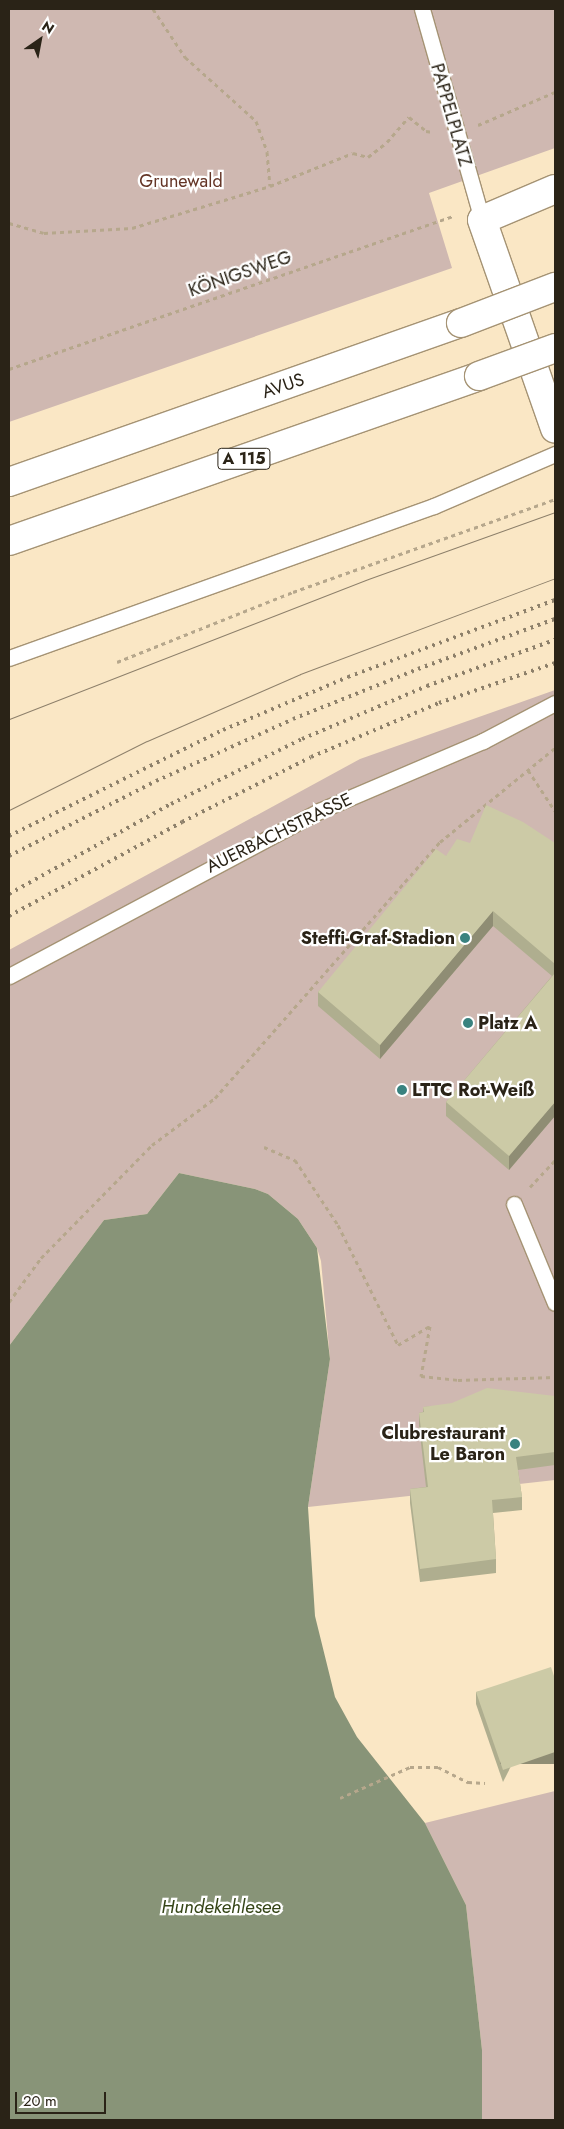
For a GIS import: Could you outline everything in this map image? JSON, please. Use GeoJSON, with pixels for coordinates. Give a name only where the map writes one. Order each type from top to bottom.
{"type":"FeatureCollection","features":[{"type":"Feature","properties":{"kind":"main road"},"geometry":{"type":"LineString","coordinates":[[555,189],[482,220],[555,430]]}},
{"type":"Feature","properties":{"kind":"main road","name":"AVUS"},"geometry":{"type":"LineString","coordinates":[[9,482],[461,323],[555,287]]}},
{"type":"Feature","properties":{"kind":"main road","name":"A 115"},"geometry":{"type":"LineString","coordinates":[[9,541],[555,348]]}},
{"type":"Feature","properties":{"kind":"lane","name":"PAPPELPLATZ"},"geometry":{"type":"LineString","coordinates":[[422,9],[482,220]]}},
{"type":"Feature","properties":{"kind":"lane"},"geometry":{"type":"LineString","coordinates":[[9,658],[434,506],[555,454]]}},
{"type":"Feature","properties":{"kind":"lane","name":"AUERBACHSTRASSE"},"geometry":{"type":"LineString","coordinates":[[9,976],[319,811],[483,741],[555,703]]}},
{"type":"Feature","properties":{"kind":"lane"},"geometry":{"type":"LineString","coordinates":[[514,1204],[555,1303]]}},
{"type":"Feature","properties":{"kind":"path"},"geometry":{"type":"LineString","coordinates":[[153,9],[185,56],[256,121],[267,152],[270,186]]}},
{"type":"Feature","properties":{"kind":"path"},"geometry":{"type":"LineString","coordinates":[[456,133],[555,92]]}},
{"type":"Feature","properties":{"kind":"path"},"geometry":{"type":"LineString","coordinates":[[9,223],[44,233],[132,228],[270,186],[353,153],[368,157],[387,142],[409,117]]}},
{"type":"Feature","properties":{"kind":"path","name":"KÖNIGSWEG"},"geometry":{"type":"LineString","coordinates":[[9,369],[449,216],[482,220]]}},
{"type":"Feature","properties":{"kind":"path"},"geometry":{"type":"LineString","coordinates":[[117,662],[293,592],[555,499]]}},
{"type":"Feature","properties":{"kind":"path"},"geometry":{"type":"LineString","coordinates":[[9,1302],[41,1258],[152,1145],[214,1098],[440,842],[555,748]]}},
{"type":"Feature","properties":{"kind":"path"},"geometry":{"type":"LineString","coordinates":[[528,770],[555,811]]}},
{"type":"Feature","properties":{"kind":"path"},"geometry":{"type":"LineString","coordinates":[[264,1147],[295,1160],[338,1225],[398,1345],[430,1326],[421,1376],[458,1380],[555,1377]]}},
{"type":"Feature","properties":{"kind":"path"},"geometry":{"type":"LineString","coordinates":[[514,1204],[555,1160]]}},
{"type":"Feature","properties":{"kind":"path"},"geometry":{"type":"LineString","coordinates":[[340,1798],[410,1767],[438,1767],[468,1782],[484,1783]]}},
{"type":"Feature","properties":{"kind":"green space","name":"Grunewald"},"geometry":{"type":"Polygon","coordinates":[[[9,9],[555,9],[555,148],[429,193],[452,268],[9,422],[9,9]]]}},
{"type":"Feature","properties":{"kind":"green space"},"geometry":{"type":"Polygon","coordinates":[[[555,690],[555,1480],[308,1507],[330,1359],[321,1261],[317,1248],[298,1219],[268,1194],[255,1189],[179,1173],[147,1214],[104,1220],[9,1346],[9,950],[360,759],[555,690]]]}},
{"type":"Feature","properties":{"kind":"green space"},"geometry":{"type":"Polygon","coordinates":[[[555,1791],[555,2120],[482,2120],[482,2050],[466,1905],[425,1823],[555,1791]]]}},
{"type":"Feature","properties":{"kind":"water","name":"Hundekehlesee"},"geometry":{"type":"Polygon","coordinates":[[[179,1173],[255,1189],[268,1194],[298,1219],[317,1248],[330,1359],[308,1507],[315,1616],[335,1697],[357,1737],[425,1823],[466,1905],[482,2050],[482,2120],[9,2120],[9,1346],[104,1220],[147,1214],[179,1173]]]}},
{"type":"Feature","properties":{"kind":"building"},"geometry":{"type":"Polygon","coordinates":[[[486,805],[523,822],[555,843],[555,964],[493,911],[380,1045],[318,992],[436,849],[446,856],[457,839],[470,843],[486,805]]]}},
{"type":"Feature","properties":{"kind":"building"},"geometry":{"type":"Polygon","coordinates":[[[555,973],[555,1102],[509,1156],[446,1102],[555,973]]]}},
{"type":"Feature","properties":{"kind":"building"},"geometry":{"type":"Polygon","coordinates":[[[487,1388],[555,1396],[555,1452],[516,1457],[522,1497],[492,1500],[496,1559],[420,1569],[410,1489],[428,1487],[419,1413],[424,1412],[423,1407],[452,1403],[487,1388]]]}},
{"type":"Feature","properties":{"kind":"building"},"geometry":{"type":"Polygon","coordinates":[[[551,1667],[555,1679],[555,1752],[503,1770],[476,1692],[551,1667]]]}},
{"type":"Feature","properties":{"kind":"tram line"},"geometry":{"type":"LineString","coordinates":[[9,719],[368,579],[555,512]]}},
{"type":"Feature","properties":{"kind":"tram line"},"geometry":{"type":"LineString","coordinates":[[9,810],[147,741],[300,674],[555,578]]}},
{"type":"Feature","properties":{"kind":"railway"},"geometry":{"type":"LineString","coordinates":[[9,836],[223,730],[348,677],[555,600]]}},
{"type":"Feature","properties":{"kind":"railway"},"geometry":{"type":"LineString","coordinates":[[9,856],[156,781],[293,719],[418,669],[555,619]]}},
{"type":"Feature","properties":{"kind":"railway"},"geometry":{"type":"LineString","coordinates":[[9,894],[171,804],[302,739],[427,686],[555,640]]}},
{"type":"Feature","properties":{"kind":"railway"},"geometry":{"type":"LineString","coordinates":[[9,916],[182,822],[311,757],[439,703],[555,663]]}},
{"type":"Feature","properties":{"kind":"place","name":"Steffi-Graf-Stadion"},"geometry":{"type":"Point","coordinates":[465,938]}},
{"type":"Feature","properties":{"kind":"place","name":"Platz A"},"geometry":{"type":"Point","coordinates":[468,1023]}},
{"type":"Feature","properties":{"kind":"place","name":"LTTC Rot-Weiß"},"geometry":{"type":"Point","coordinates":[402,1090]}},
{"type":"Feature","properties":{"kind":"place","name":"Clubrestaurant Le Baron"},"geometry":{"type":"Point","coordinates":[515,1444]}}]}
